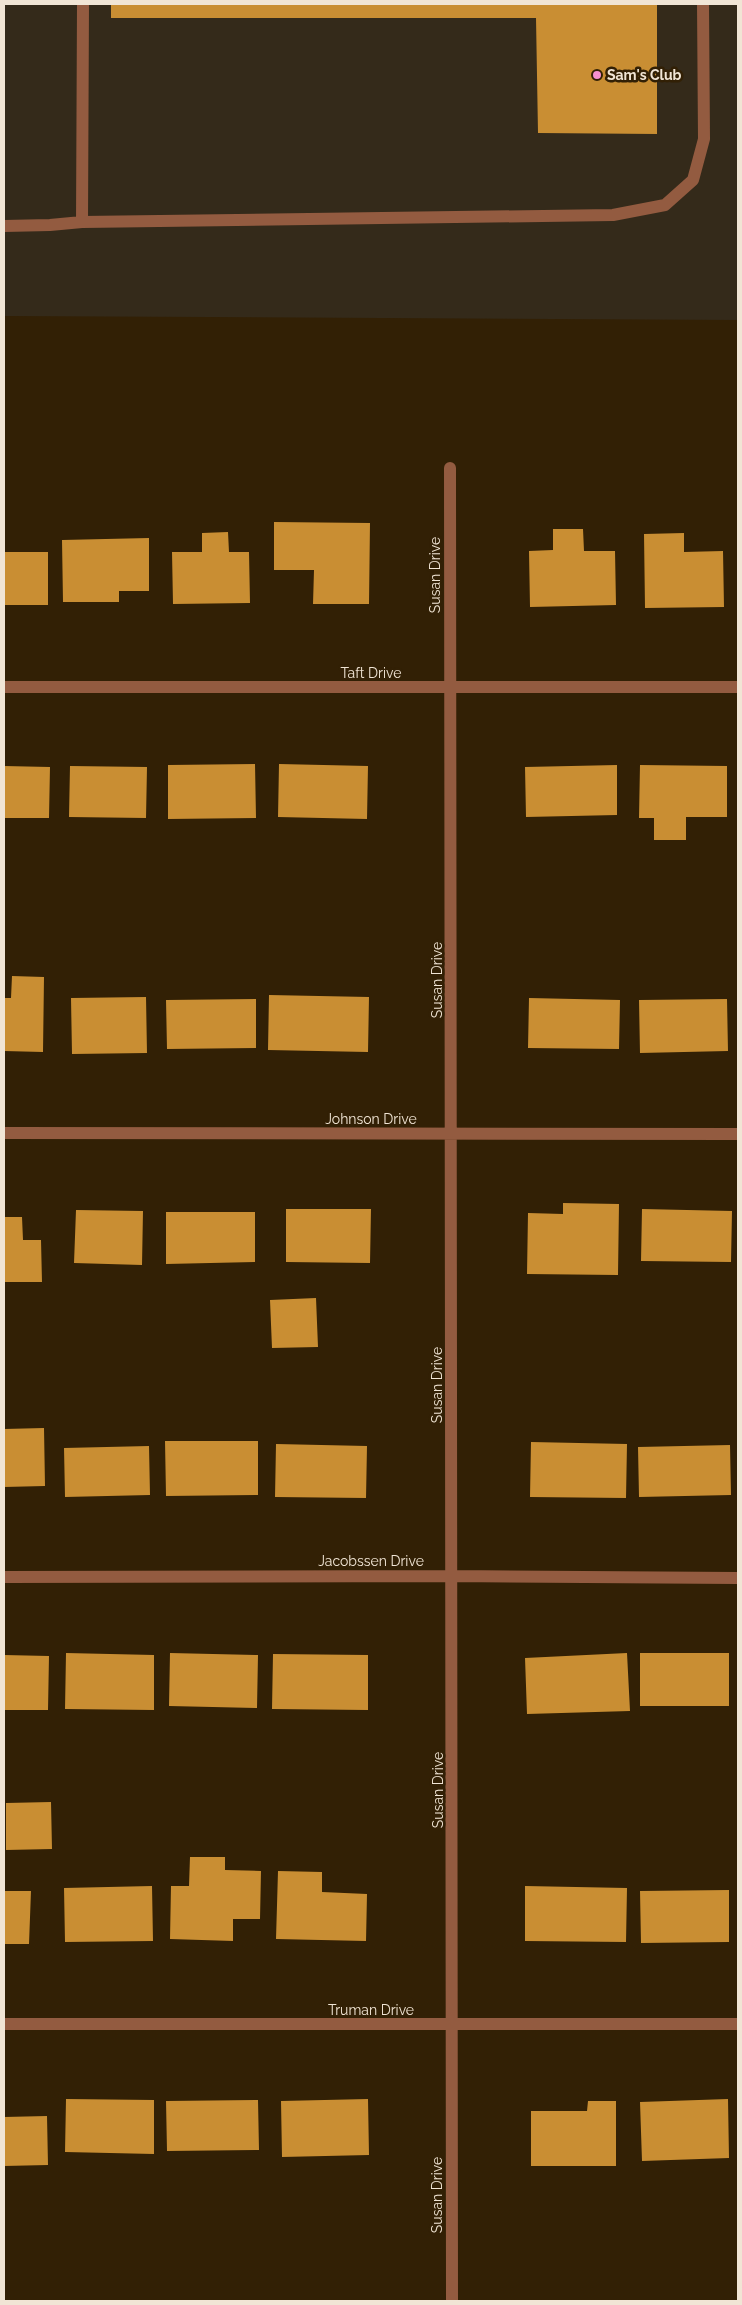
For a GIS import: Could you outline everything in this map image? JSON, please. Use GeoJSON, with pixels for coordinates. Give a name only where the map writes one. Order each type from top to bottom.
{"type":"FeatureCollection","features":[{"type":"Feature","properties":{"kind":"street"},"geometry":{"type":"LineString","coordinates":[[82,222],[83,4]]}},
{"type":"Feature","properties":{"kind":"street"},"geometry":{"type":"LineString","coordinates":[[4,226],[50,226],[82,222],[613,215],[665,205],[693,180],[704,140],[703,4]]}},
{"type":"Feature","properties":{"kind":"street","name":"Susan Drive"},"geometry":{"type":"LineString","coordinates":[[450,468],[453,1576],[452,2301]]}},
{"type":"Feature","properties":{"kind":"street","name":"Taft Drive"},"geometry":{"type":"LineString","coordinates":[[4,687],[738,687]]}},
{"type":"Feature","properties":{"kind":"street","name":"Johnson Drive"},"geometry":{"type":"LineString","coordinates":[[4,1133],[738,1134]]}},
{"type":"Feature","properties":{"kind":"street","name":"Jacobssen Drive"},"geometry":{"type":"LineString","coordinates":[[4,1577],[453,1576],[738,1578]]}},
{"type":"Feature","properties":{"kind":"street","name":"Truman Drive"},"geometry":{"type":"LineString","coordinates":[[4,2024],[738,2024]]}},
{"type":"Feature","properties":{"kind":"shaded area"},"geometry":{"type":"Polygon","coordinates":[[[4,4],[738,4],[738,320],[4,316],[4,4]]]}},
{"type":"Feature","properties":{"kind":"building","name":"Sam's Club"},"geometry":{"type":"Polygon","coordinates":[[[111,4],[657,4],[657,134],[538,133],[536,18],[111,18],[111,4]]]}},
{"type":"Feature","properties":{"kind":"building"},"geometry":{"type":"Polygon","coordinates":[[[274,522],[370,523],[369,604],[313,604],[314,570],[274,570],[274,522]]]}},
{"type":"Feature","properties":{"kind":"building"},"geometry":{"type":"Polygon","coordinates":[[[553,529],[583,529],[584,551],[615,551],[616,605],[530,607],[529,551],[553,550],[553,529]]]}},
{"type":"Feature","properties":{"kind":"building"},"geometry":{"type":"Polygon","coordinates":[[[228,532],[229,552],[249,552],[250,603],[173,604],[172,552],[202,552],[202,533],[228,532]]]}},
{"type":"Feature","properties":{"kind":"building"},"geometry":{"type":"Polygon","coordinates":[[[684,533],[684,552],[723,551],[724,607],[645,608],[644,534],[684,533]]]}},
{"type":"Feature","properties":{"kind":"building"},"geometry":{"type":"Polygon","coordinates":[[[149,538],[149,591],[119,591],[119,602],[63,602],[62,540],[149,538]]]}},
{"type":"Feature","properties":{"kind":"building"},"geometry":{"type":"Polygon","coordinates":[[[4,552],[48,552],[48,605],[4,605],[4,552]]]}},
{"type":"Feature","properties":{"kind":"building"},"geometry":{"type":"Polygon","coordinates":[[[255,764],[256,818],[168,819],[168,765],[255,764]]]}},
{"type":"Feature","properties":{"kind":"building"},"geometry":{"type":"Polygon","coordinates":[[[279,764],[368,766],[367,819],[278,817],[279,764]]]}},
{"type":"Feature","properties":{"kind":"building"},"geometry":{"type":"Polygon","coordinates":[[[617,765],[617,815],[526,817],[525,767],[617,765]]]}},
{"type":"Feature","properties":{"kind":"building"},"geometry":{"type":"Polygon","coordinates":[[[640,765],[727,766],[727,817],[686,817],[686,840],[654,840],[654,818],[639,818],[640,765]]]}},
{"type":"Feature","properties":{"kind":"building"},"geometry":{"type":"Polygon","coordinates":[[[4,766],[50,767],[49,818],[4,818],[4,766]]]}},
{"type":"Feature","properties":{"kind":"building"},"geometry":{"type":"Polygon","coordinates":[[[70,766],[147,767],[146,818],[69,817],[70,766]]]}},
{"type":"Feature","properties":{"kind":"building"},"geometry":{"type":"Polygon","coordinates":[[[12,976],[44,977],[43,1052],[4,1051],[4,998],[11,998],[12,976]]]}},
{"type":"Feature","properties":{"kind":"building"},"geometry":{"type":"Polygon","coordinates":[[[269,995],[369,997],[368,1052],[268,1050],[269,995]]]}},
{"type":"Feature","properties":{"kind":"building"},"geometry":{"type":"Polygon","coordinates":[[[146,997],[147,1053],[72,1054],[71,998],[146,997]]]}},
{"type":"Feature","properties":{"kind":"building"},"geometry":{"type":"Polygon","coordinates":[[[529,998],[620,1000],[619,1049],[528,1048],[529,998]]]}},
{"type":"Feature","properties":{"kind":"building"},"geometry":{"type":"Polygon","coordinates":[[[256,999],[256,1048],[167,1049],[166,1000],[256,999]]]}},
{"type":"Feature","properties":{"kind":"building"},"geometry":{"type":"Polygon","coordinates":[[[727,999],[728,1051],[640,1053],[639,1000],[727,999]]]}},
{"type":"Feature","properties":{"kind":"building"},"geometry":{"type":"Polygon","coordinates":[[[563,1203],[619,1204],[618,1275],[527,1274],[528,1213],[563,1214],[563,1203]]]}},
{"type":"Feature","properties":{"kind":"building"},"geometry":{"type":"Polygon","coordinates":[[[286,1209],[371,1209],[370,1263],[286,1262],[286,1209]]]}},
{"type":"Feature","properties":{"kind":"building"},"geometry":{"type":"Polygon","coordinates":[[[642,1209],[732,1211],[731,1262],[641,1261],[642,1209]]]}},
{"type":"Feature","properties":{"kind":"building"},"geometry":{"type":"Polygon","coordinates":[[[76,1210],[143,1211],[142,1265],[74,1263],[76,1210]]]}},
{"type":"Feature","properties":{"kind":"building"},"geometry":{"type":"Polygon","coordinates":[[[166,1212],[255,1212],[255,1262],[166,1264],[166,1212]]]}},
{"type":"Feature","properties":{"kind":"building"},"geometry":{"type":"Polygon","coordinates":[[[4,1217],[22,1217],[23,1240],[41,1240],[42,1282],[4,1282],[4,1217]]]}},
{"type":"Feature","properties":{"kind":"building"},"geometry":{"type":"Polygon","coordinates":[[[316,1298],[318,1347],[272,1348],[270,1300],[316,1298]]]}},
{"type":"Feature","properties":{"kind":"building"},"geometry":{"type":"Polygon","coordinates":[[[44,1428],[45,1486],[4,1487],[4,1429],[44,1428]]]}},
{"type":"Feature","properties":{"kind":"building"},"geometry":{"type":"Polygon","coordinates":[[[165,1441],[258,1441],[258,1495],[166,1496],[165,1441]]]}},
{"type":"Feature","properties":{"kind":"building"},"geometry":{"type":"Polygon","coordinates":[[[531,1442],[627,1444],[626,1498],[530,1497],[531,1442]]]}},
{"type":"Feature","properties":{"kind":"building"},"geometry":{"type":"Polygon","coordinates":[[[276,1444],[367,1446],[366,1498],[275,1497],[276,1444]]]}},
{"type":"Feature","properties":{"kind":"building"},"geometry":{"type":"Polygon","coordinates":[[[730,1445],[731,1495],[639,1497],[638,1447],[730,1445]]]}},
{"type":"Feature","properties":{"kind":"building"},"geometry":{"type":"Polygon","coordinates":[[[149,1446],[150,1495],[65,1497],[64,1448],[149,1446]]]}},
{"type":"Feature","properties":{"kind":"building"},"geometry":{"type":"Polygon","coordinates":[[[66,1653],[154,1655],[154,1710],[65,1709],[66,1653]]]}},
{"type":"Feature","properties":{"kind":"building"},"geometry":{"type":"Polygon","coordinates":[[[170,1653],[258,1655],[257,1708],[169,1706],[170,1653]]]}},
{"type":"Feature","properties":{"kind":"building"},"geometry":{"type":"Polygon","coordinates":[[[627,1653],[630,1711],[527,1714],[525,1658],[627,1653]]]}},
{"type":"Feature","properties":{"kind":"building"},"geometry":{"type":"Polygon","coordinates":[[[640,1653],[729,1653],[729,1706],[640,1706],[640,1653]]]}},
{"type":"Feature","properties":{"kind":"building"},"geometry":{"type":"Polygon","coordinates":[[[273,1654],[368,1655],[368,1710],[272,1709],[273,1654]]]}},
{"type":"Feature","properties":{"kind":"building"},"geometry":{"type":"Polygon","coordinates":[[[4,1655],[49,1656],[48,1710],[4,1710],[4,1655]]]}},
{"type":"Feature","properties":{"kind":"building"},"geometry":{"type":"Polygon","coordinates":[[[51,1802],[52,1849],[6,1850],[6,1803],[51,1802]]]}},
{"type":"Feature","properties":{"kind":"building"},"geometry":{"type":"Polygon","coordinates":[[[190,1857],[225,1857],[225,1870],[261,1871],[260,1919],[233,1919],[233,1941],[170,1939],[171,1886],[189,1886],[190,1857]]]}},
{"type":"Feature","properties":{"kind":"building"},"geometry":{"type":"Polygon","coordinates":[[[278,1871],[322,1872],[322,1892],[367,1894],[366,1941],[276,1939],[278,1871]]]}},
{"type":"Feature","properties":{"kind":"building"},"geometry":{"type":"Polygon","coordinates":[[[152,1886],[153,1941],[65,1942],[64,1888],[152,1886]]]}},
{"type":"Feature","properties":{"kind":"building"},"geometry":{"type":"Polygon","coordinates":[[[525,1886],[627,1888],[626,1942],[525,1941],[525,1886]]]}},
{"type":"Feature","properties":{"kind":"building"},"geometry":{"type":"Polygon","coordinates":[[[729,1890],[729,1942],[641,1943],[640,1891],[729,1890]]]}},
{"type":"Feature","properties":{"kind":"building"},"geometry":{"type":"Polygon","coordinates":[[[4,1891],[31,1891],[29,1944],[4,1944],[4,1891]]]}},
{"type":"Feature","properties":{"kind":"building"},"geometry":{"type":"Polygon","coordinates":[[[66,2099],[154,2100],[154,2154],[65,2152],[66,2099]]]}},
{"type":"Feature","properties":{"kind":"building"},"geometry":{"type":"Polygon","coordinates":[[[368,2099],[369,2155],[282,2157],[281,2101],[368,2099]]]}},
{"type":"Feature","properties":{"kind":"building"},"geometry":{"type":"Polygon","coordinates":[[[728,2099],[729,2158],[642,2161],[640,2102],[728,2099]]]}},
{"type":"Feature","properties":{"kind":"building"},"geometry":{"type":"Polygon","coordinates":[[[258,2100],[259,2150],[167,2151],[166,2101],[258,2100]]]}},
{"type":"Feature","properties":{"kind":"building"},"geometry":{"type":"Polygon","coordinates":[[[588,2101],[616,2101],[616,2166],[531,2166],[531,2111],[587,2111],[588,2101]]]}},
{"type":"Feature","properties":{"kind":"building"},"geometry":{"type":"Polygon","coordinates":[[[47,2116],[48,2165],[4,2166],[4,2117],[47,2116]]]}},
{"type":"Feature","properties":{"kind":"place","name":"Sam's Club"},"geometry":{"type":"Point","coordinates":[597,75]}}]}
